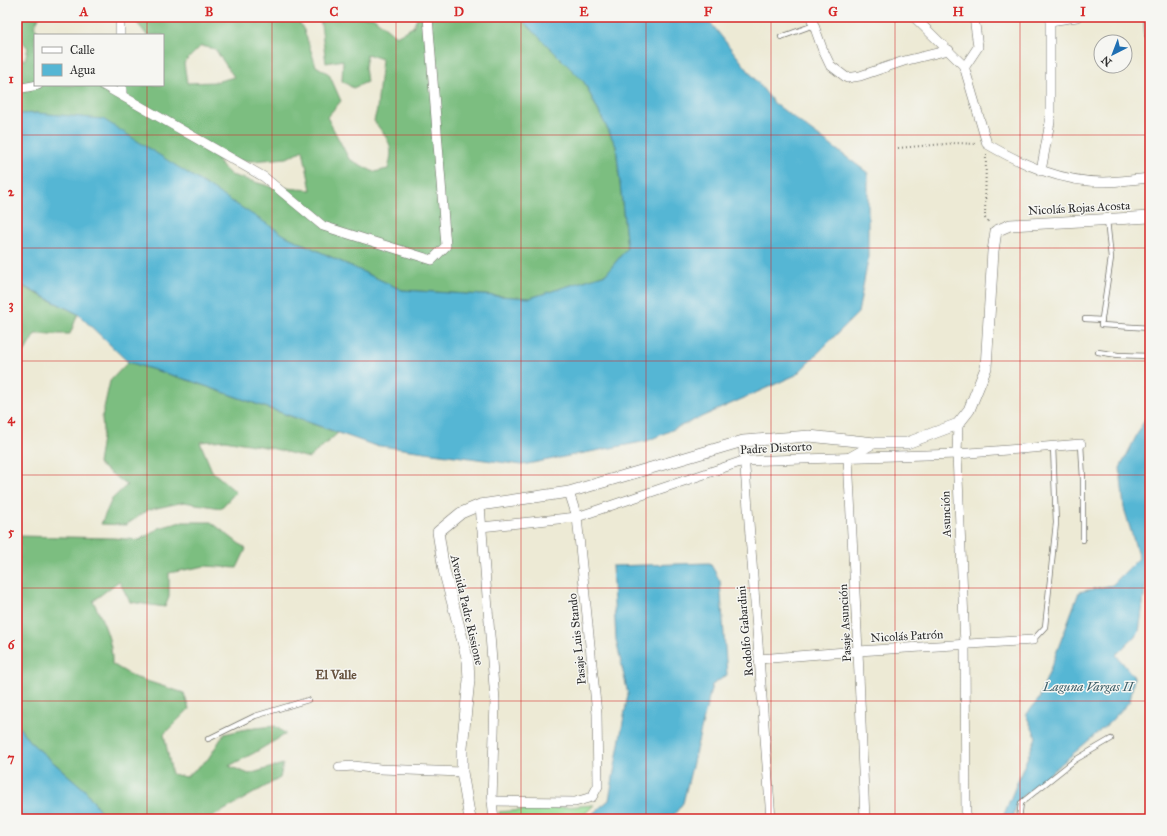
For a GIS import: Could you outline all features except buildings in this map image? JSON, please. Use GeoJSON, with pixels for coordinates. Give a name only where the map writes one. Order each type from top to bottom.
{"type":"FeatureCollection","features":[{"type":"Feature","properties":{"kind":"street"},"geometry":{"type":"LineString","coordinates":[[120,17],[120,34]]}},
{"type":"Feature","properties":{"kind":"street"},"geometry":{"type":"LineString","coordinates":[[104,86],[264,177],[323,226],[432,260],[446,246],[428,17]]}},
{"type":"Feature","properties":{"kind":"street"},"geometry":{"type":"LineString","coordinates":[[914,17],[949,50],[964,68],[987,144],[1041,171],[1071,179],[1104,182],[1150,178]]}},
{"type":"Feature","properties":{"kind":"street"},"geometry":{"type":"LineString","coordinates":[[964,68],[978,48],[974,17]]}},
{"type":"Feature","properties":{"kind":"street"},"geometry":{"type":"LineString","coordinates":[[1041,171],[1050,122],[1050,19],[1077,17]]}},
{"type":"Feature","properties":{"kind":"street"},"geometry":{"type":"LineString","coordinates":[[1149,17],[1150,34]]}},
{"type":"Feature","properties":{"kind":"street"},"geometry":{"type":"LineString","coordinates":[[813,21],[822,48],[830,65],[847,78],[860,76],[904,61],[949,50]]}},
{"type":"Feature","properties":{"kind":"street"},"geometry":{"type":"LineString","coordinates":[[17,88],[34,86]]}},
{"type":"Feature","properties":{"kind":"street"},"geometry":{"type":"LineString","coordinates":[[122,86],[122,95]]}},
{"type":"Feature","properties":{"kind":"street","name":"Nicolás Rojas Acosta"},"geometry":{"type":"LineString","coordinates":[[996,231],[1010,225],[1150,217]]}},
{"type":"Feature","properties":{"kind":"street"},"geometry":{"type":"LineString","coordinates":[[958,424],[969,410],[986,368],[993,251],[996,231]]}},
{"type":"Feature","properties":{"kind":"street","name":"Padre Distorto"},"geometry":{"type":"LineString","coordinates":[[461,513],[480,505],[569,492],[743,441],[809,436],[875,442],[907,443],[958,424]]}},
{"type":"Feature","properties":{"kind":"street","name":"Asunción"},"geometry":{"type":"LineString","coordinates":[[958,424],[957,454],[965,645],[966,819]]}},
{"type":"Feature","properties":{"kind":"street","name":"Rodolfo Gabardini"},"geometry":{"type":"LineString","coordinates":[[743,441],[743,461],[771,819]]}},
{"type":"Feature","properties":{"kind":"street"},"geometry":{"type":"LineString","coordinates":[[848,458],[875,442]]}},
{"type":"Feature","properties":{"kind":"street","name":"Padre Distorto"},"geometry":{"type":"LineString","coordinates":[[481,528],[577,517],[743,461],[957,454],[1080,444]]}},
{"type":"Feature","properties":{"kind":"street","name":"Pasaje Asunción"},"geometry":{"type":"LineString","coordinates":[[848,458],[865,819]]}},
{"type":"Feature","properties":{"kind":"street","name":"Pasaje Luis Stando"},"geometry":{"type":"LineString","coordinates":[[492,801],[575,802],[592,798],[598,786],[597,714],[577,517],[569,492]]}},
{"type":"Feature","properties":{"kind":"street","name":"Avenida Padre Rissione"},"geometry":{"type":"LineString","coordinates":[[480,505],[495,700],[492,801],[494,819]]}},
{"type":"Feature","properties":{"kind":"street","name":"Avenida Padre Rissione"},"geometry":{"type":"LineString","coordinates":[[461,513],[438,532],[444,570],[468,661],[469,680],[462,772],[470,819]]}},
{"type":"Feature","properties":{"kind":"street","name":"Nicolás Patrón"},"geometry":{"type":"LineString","coordinates":[[759,659],[1033,640]]}},
{"type":"Feature","properties":{"kind":"street"},"geometry":{"type":"LineString","coordinates":[[339,767],[354,766],[380,769],[462,772]]}},
{"type":"Feature","properties":{"kind":"lane"},"geometry":{"type":"LineString","coordinates":[[781,37],[813,21]]}},
{"type":"Feature","properties":{"kind":"lane"},"geometry":{"type":"LineString","coordinates":[[1107,219],[1111,258],[1101,325],[1150,328]]}},
{"type":"Feature","properties":{"kind":"lane"},"geometry":{"type":"LineString","coordinates":[[1085,319],[1102,320]]}},
{"type":"Feature","properties":{"kind":"lane"},"geometry":{"type":"LineString","coordinates":[[1098,352],[1118,355],[1150,356]]}},
{"type":"Feature","properties":{"kind":"lane"},"geometry":{"type":"LineString","coordinates":[[1080,444],[1083,479],[1083,540]]}},
{"type":"Feature","properties":{"kind":"lane"},"geometry":{"type":"LineString","coordinates":[[1033,640],[1045,627],[1056,523],[1053,446]]}},
{"type":"Feature","properties":{"kind":"lane"},"geometry":{"type":"LineString","coordinates":[[208,739],[255,716],[308,700]]}},
{"type":"Feature","properties":{"kind":"lane"},"geometry":{"type":"LineString","coordinates":[[1020,819],[1021,802],[1076,760],[1111,739]]}},
{"type":"Feature","properties":{"kind":"path"},"geometry":{"type":"LineString","coordinates":[[898,148],[956,143],[987,144],[984,167],[985,218],[996,231]]}},
{"type":"Feature","properties":{"kind":"green space"},"geometry":{"type":"Polygon","coordinates":[[[17,17],[39,17],[34,27],[41,34],[34,34],[34,86],[164,86],[164,34],[146,34],[132,17],[296,17],[304,30],[316,66],[329,74],[341,101],[327,117],[349,159],[374,172],[388,169],[391,154],[389,143],[374,121],[377,109],[382,59],[367,54],[365,67],[367,82],[353,88],[342,81],[343,60],[326,63],[320,17],[373,17],[396,36],[413,27],[417,17],[519,17],[584,82],[616,146],[627,248],[606,274],[530,298],[402,290],[286,236],[38,113],[17,114],[17,57],[25,60],[28,48],[17,35],[17,17]],[[201,46],[184,63],[187,83],[215,82],[234,77],[215,49],[201,46]],[[303,150],[287,158],[253,161],[216,160],[231,175],[272,187],[311,190],[303,150]]]}},
{"type":"Feature","properties":{"kind":"green space"},"geometry":{"type":"Polygon","coordinates":[[[17,284],[78,314],[70,334],[35,334],[25,351],[17,355],[17,284]]]}},
{"type":"Feature","properties":{"kind":"green space"},"geometry":{"type":"Polygon","coordinates":[[[128,362],[191,381],[338,433],[309,458],[271,448],[225,440],[200,442],[212,471],[236,492],[221,508],[184,502],[148,510],[126,525],[101,524],[112,499],[127,485],[98,464],[103,431],[102,417],[110,381],[128,362]]]}},
{"type":"Feature","properties":{"kind":"green space"},"geometry":{"type":"Polygon","coordinates":[[[181,522],[211,522],[246,549],[237,568],[205,566],[169,573],[169,597],[165,607],[130,602],[119,581],[93,601],[104,624],[109,639],[112,664],[134,677],[184,693],[189,709],[164,734],[172,774],[186,777],[208,759],[224,734],[246,729],[275,726],[286,734],[229,766],[249,774],[283,764],[280,778],[209,819],[106,819],[85,790],[29,741],[17,724],[17,536],[140,540],[159,528],[181,522]]]}},
{"type":"Feature","properties":{"kind":"green space"},"geometry":{"type":"Polygon","coordinates":[[[594,805],[579,819],[500,819],[499,812],[594,805]]]}},
{"type":"Feature","properties":{"kind":"water"},"geometry":{"type":"Polygon","coordinates":[[[519,17],[706,17],[774,103],[868,173],[868,260],[858,313],[796,375],[647,441],[522,465],[373,445],[191,381],[128,362],[78,314],[17,283],[17,114],[38,113],[103,119],[286,236],[402,290],[530,298],[606,274],[627,248],[616,146],[584,82],[519,17]]]}},
{"type":"Feature","properties":{"kind":"water","name":"Laguna Vargas II"},"geometry":{"type":"Polygon","coordinates":[[[1150,409],[1150,568],[1148,569],[1139,632],[1116,655],[1134,677],[1130,701],[1110,722],[1017,802],[1013,819],[1002,819],[1036,737],[1026,715],[1039,699],[1079,592],[1112,585],[1139,558],[1124,508],[1120,468],[1150,409]]]}},
{"type":"Feature","properties":{"kind":"water"},"geometry":{"type":"Polygon","coordinates":[[[710,563],[720,581],[727,675],[712,685],[683,803],[671,819],[586,819],[609,800],[628,694],[616,640],[612,566],[710,563]]]}},
{"type":"Feature","properties":{"kind":"water"},"geometry":{"type":"Polygon","coordinates":[[[17,724],[29,741],[85,790],[106,819],[17,819],[17,724]]]}},
{"type":"Feature","properties":{"kind":"district","name":"El Valle"},"geometry":{"type":"Point","coordinates":[336,674]}}]}
